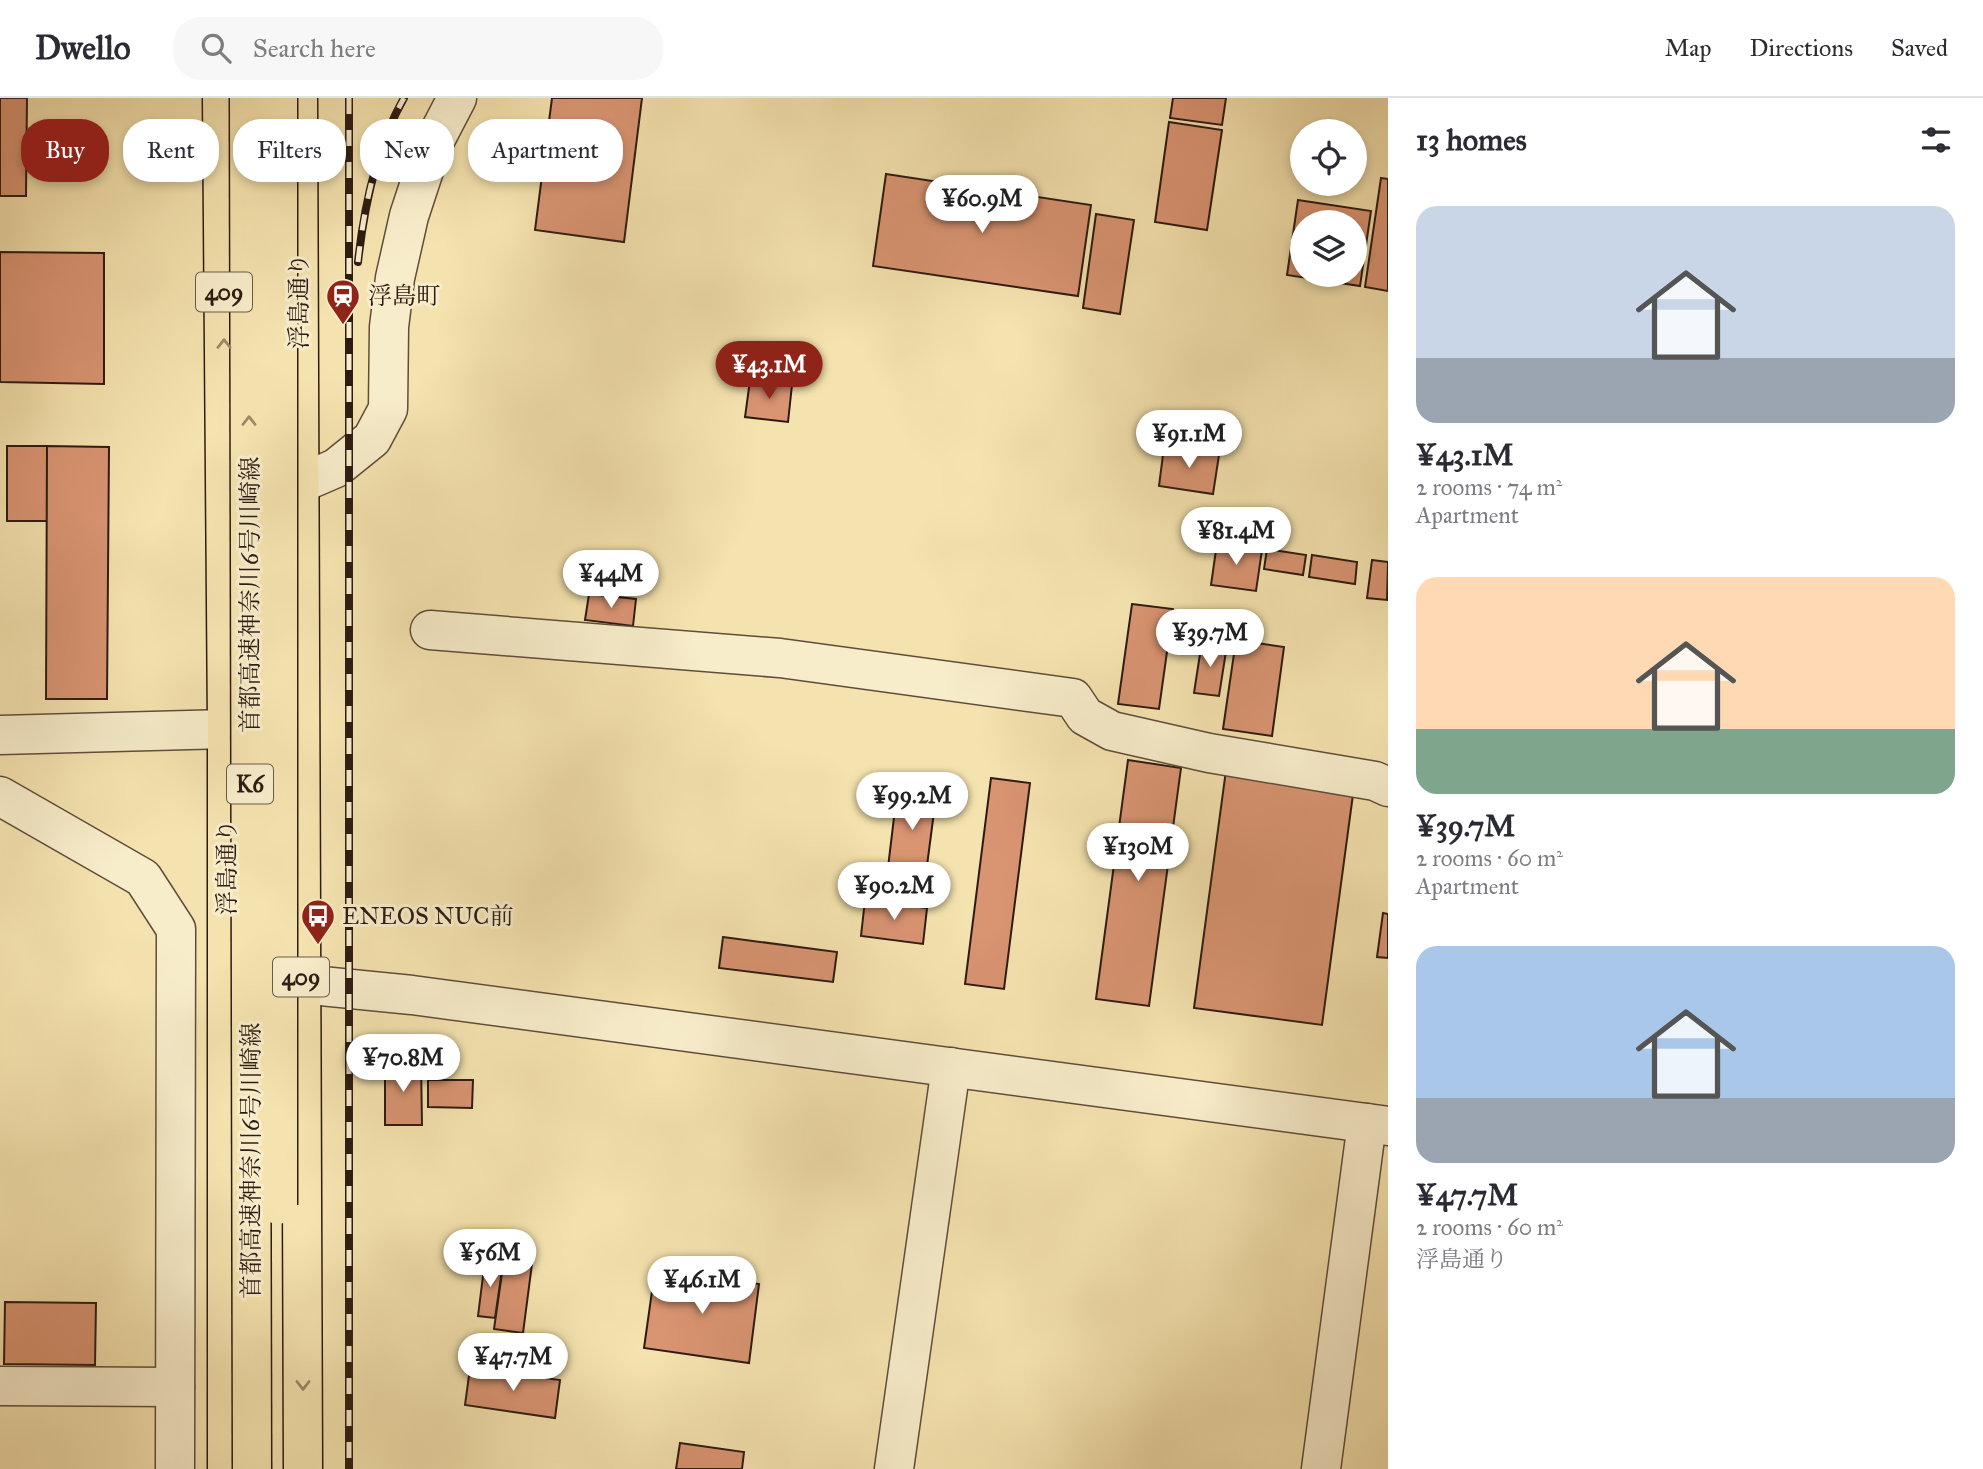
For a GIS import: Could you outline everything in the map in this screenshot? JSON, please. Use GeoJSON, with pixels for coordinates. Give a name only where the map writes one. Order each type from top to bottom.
{"type":"FeatureCollection","features":[{"type":"Feature","properties":{"kind":"highway","name":"浮島通り"},"geometry":{"type":"LineString","coordinates":[[222,98],[227,729],[227,1469]]}},
{"type":"Feature","properties":{"kind":"highway","name":"首都高速神奈川6号川崎線"},"geometry":{"type":"LineString","coordinates":[[248,98],[252,1469]]}},
{"type":"Feature","properties":{"kind":"highway","name":"首都高速神奈川6号川崎線"},"geometry":{"type":"LineString","coordinates":[[278,98],[278,1469]]}},
{"type":"Feature","properties":{"kind":"highway","name":"浮島通り"},"geometry":{"type":"LineString","coordinates":[[298,98],[303,1469]]}},
{"type":"Feature","properties":{"kind":"street"},"geometry":{"type":"LineString","coordinates":[[225,486],[299,484],[336,468],[372,439],[388,409],[389,327],[395,278],[408,216],[432,146],[457,98]]}},
{"type":"Feature","properties":{"kind":"street"},"geometry":{"type":"LineString","coordinates":[[430,630],[780,658],[1073,698],[1085,716],[1112,731],[1209,752],[1375,781],[1388,787]]}},
{"type":"Feature","properties":{"kind":"street"},"geometry":{"type":"LineString","coordinates":[[0,735],[227,729]]}},
{"type":"Feature","properties":{"kind":"street"},"geometry":{"type":"LineString","coordinates":[[0,796],[143,878],[176,929],[175,1469]]}},
{"type":"Feature","properties":{"kind":"street"},"geometry":{"type":"LineString","coordinates":[[301,985],[412,995],[1377,1124],[1321,1469]]}},
{"type":"Feature","properties":{"kind":"street"},"geometry":{"type":"LineString","coordinates":[[894,1469],[951,1067]]}},
{"type":"Feature","properties":{"kind":"street"},"geometry":{"type":"LineString","coordinates":[[0,1386],[175,1387]]}},
{"type":"Feature","properties":{"kind":"building"},"geometry":{"type":"Polygon","coordinates":[[[0,98],[27,98],[27,119],[21,119],[21,182],[26,182],[26,196],[0,196],[0,98]]]}},
{"type":"Feature","properties":{"kind":"building"},"geometry":{"type":"Polygon","coordinates":[[[552,98],[642,98],[624,242],[535,230],[541,182],[623,182],[623,119],[549,119],[552,98]]]}},
{"type":"Feature","properties":{"kind":"building"},"geometry":{"type":"Polygon","coordinates":[[[1173,98],[1226,98],[1222,125],[1170,118],[1173,98]]]}},
{"type":"Feature","properties":{"kind":"building"},"geometry":{"type":"Polygon","coordinates":[[[1169,122],[1222,130],[1207,230],[1155,222],[1169,122]]]}},
{"type":"Feature","properties":{"kind":"building"},"geometry":{"type":"Polygon","coordinates":[[[886,174],[1091,205],[1078,296],[873,266],[886,174]]]}},
{"type":"Feature","properties":{"kind":"building"},"geometry":{"type":"Polygon","coordinates":[[[1381,178],[1388,179],[1388,291],[1365,287],[1381,178]]]}},
{"type":"Feature","properties":{"kind":"building"},"geometry":{"type":"Polygon","coordinates":[[[1298,200],[1364,210],[1297,210],[1298,200]]]}},
{"type":"Feature","properties":{"kind":"building"},"geometry":{"type":"Polygon","coordinates":[[[1367,210],[1371,211],[1367,238],[1367,210]]]}},
{"type":"Feature","properties":{"kind":"building"},"geometry":{"type":"Polygon","coordinates":[[[1096,214],[1134,220],[1120,314],[1083,308],[1096,214]]]}},
{"type":"Feature","properties":{"kind":"building"},"geometry":{"type":"Polygon","coordinates":[[[0,252],[104,253],[104,384],[0,382],[0,252]]]}},
{"type":"Feature","properties":{"kind":"building"},"geometry":{"type":"Polygon","coordinates":[[[1290,255],[1290,275],[1287,275],[1290,255]]]}},
{"type":"Feature","properties":{"kind":"building"},"geometry":{"type":"Polygon","coordinates":[[[750,380],[792,385],[788,422],[745,417],[750,380]]]}},
{"type":"Feature","properties":{"kind":"building"},"geometry":{"type":"Polygon","coordinates":[[[7,446],[47,446],[47,521],[7,521],[7,446]]]}},
{"type":"Feature","properties":{"kind":"building"},"geometry":{"type":"Polygon","coordinates":[[[47,446],[109,447],[107,699],[46,699],[47,446]]]}},
{"type":"Feature","properties":{"kind":"building"},"geometry":{"type":"Polygon","coordinates":[[[1164,447],[1219,455],[1213,494],[1159,486],[1164,447]]]}},
{"type":"Feature","properties":{"kind":"building"},"geometry":{"type":"Polygon","coordinates":[[[1217,543],[1262,550],[1256,591],[1211,585],[1217,543]]]}},
{"type":"Feature","properties":{"kind":"building"},"geometry":{"type":"Polygon","coordinates":[[[1267,549],[1306,555],[1303,575],[1264,569],[1267,549]]]}},
{"type":"Feature","properties":{"kind":"building"},"geometry":{"type":"Polygon","coordinates":[[[1312,555],[1357,562],[1355,584],[1309,577],[1312,555]]]}},
{"type":"Feature","properties":{"kind":"building"},"geometry":{"type":"Polygon","coordinates":[[[1372,560],[1388,562],[1387,600],[1367,598],[1372,560]]]}},
{"type":"Feature","properties":{"kind":"building"},"geometry":{"type":"Polygon","coordinates":[[[589,594],[636,599],[633,626],[585,620],[589,594]]]}},
{"type":"Feature","properties":{"kind":"building"},"geometry":{"type":"Polygon","coordinates":[[[1132,604],[1173,609],[1159,709],[1118,704],[1132,604]]]}},
{"type":"Feature","properties":{"kind":"building"},"geometry":{"type":"Polygon","coordinates":[[[1236,640],[1284,647],[1272,736],[1223,729],[1236,640]]]}},
{"type":"Feature","properties":{"kind":"building"},"geometry":{"type":"Polygon","coordinates":[[[1202,641],[1227,645],[1219,696],[1194,693],[1202,641]]]}},
{"type":"Feature","properties":{"kind":"building"},"geometry":{"type":"Polygon","coordinates":[[[1128,760],[1181,768],[1149,1006],[1096,999],[1128,760]]]}},
{"type":"Feature","properties":{"kind":"building"},"geometry":{"type":"Polygon","coordinates":[[[1226,770],[1354,787],[1322,1025],[1194,1008],[1226,770]]]}},
{"type":"Feature","properties":{"kind":"building"},"geometry":{"type":"Polygon","coordinates":[[[991,778],[1030,783],[1004,989],[965,984],[991,778]]]}},
{"type":"Feature","properties":{"kind":"building"},"geometry":{"type":"Polygon","coordinates":[[[898,784],[937,789],[925,881],[887,876],[898,784]]]}},
{"type":"Feature","properties":{"kind":"building"},"geometry":{"type":"Polygon","coordinates":[[[865,900],[927,908],[923,944],[861,936],[865,900]]]}},
{"type":"Feature","properties":{"kind":"building"},"geometry":{"type":"Polygon","coordinates":[[[1383,913],[1388,914],[1388,958],[1377,957],[1383,913]]]}},
{"type":"Feature","properties":{"kind":"building"},"geometry":{"type":"Polygon","coordinates":[[[723,937],[837,952],[833,982],[719,968],[723,937]]]}},
{"type":"Feature","properties":{"kind":"building"},"geometry":{"type":"Polygon","coordinates":[[[385,1062],[421,1062],[422,1125],[385,1125],[385,1062]]]}},
{"type":"Feature","properties":{"kind":"building"},"geometry":{"type":"Polygon","coordinates":[[[428,1080],[473,1080],[472,1108],[428,1107],[428,1080]]]}},
{"type":"Feature","properties":{"kind":"building"},"geometry":{"type":"Polygon","coordinates":[[[505,1252],[533,1256],[523,1333],[494,1329],[505,1252]]]}},
{"type":"Feature","properties":{"kind":"building"},"geometry":{"type":"Polygon","coordinates":[[[485,1260],[503,1263],[495,1318],[478,1316],[485,1260]]]}},
{"type":"Feature","properties":{"kind":"building"},"geometry":{"type":"Polygon","coordinates":[[[655,1270],[759,1284],[749,1363],[644,1348],[655,1270]]]}},
{"type":"Feature","properties":{"kind":"building"},"geometry":{"type":"Polygon","coordinates":[[[5,1302],[96,1303],[95,1365],[4,1364],[5,1302]]]}},
{"type":"Feature","properties":{"kind":"building"},"geometry":{"type":"Polygon","coordinates":[[[470,1368],[560,1380],[555,1418],[465,1405],[470,1368]]]}},
{"type":"Feature","properties":{"kind":"building"},"geometry":{"type":"Polygon","coordinates":[[[680,1443],[744,1452],[742,1469],[676,1469],[680,1443]]]}},
{"type":"Feature","properties":{"kind":"railway"},"geometry":{"type":"LineString","coordinates":[[349,98],[349,1469]]}},
{"type":"Feature","properties":{"kind":"railway"},"geometry":{"type":"LineString","coordinates":[[358,262],[373,178],[386,137],[404,98]]}},
{"type":"Feature","properties":{"kind":"place","name":"浮島町"},"geometry":{"type":"Point","coordinates":[343,326]}},
{"type":"Feature","properties":{"kind":"place","name":"ENEOS NUC前"},"geometry":{"type":"Point","coordinates":[318,946]}}]}
